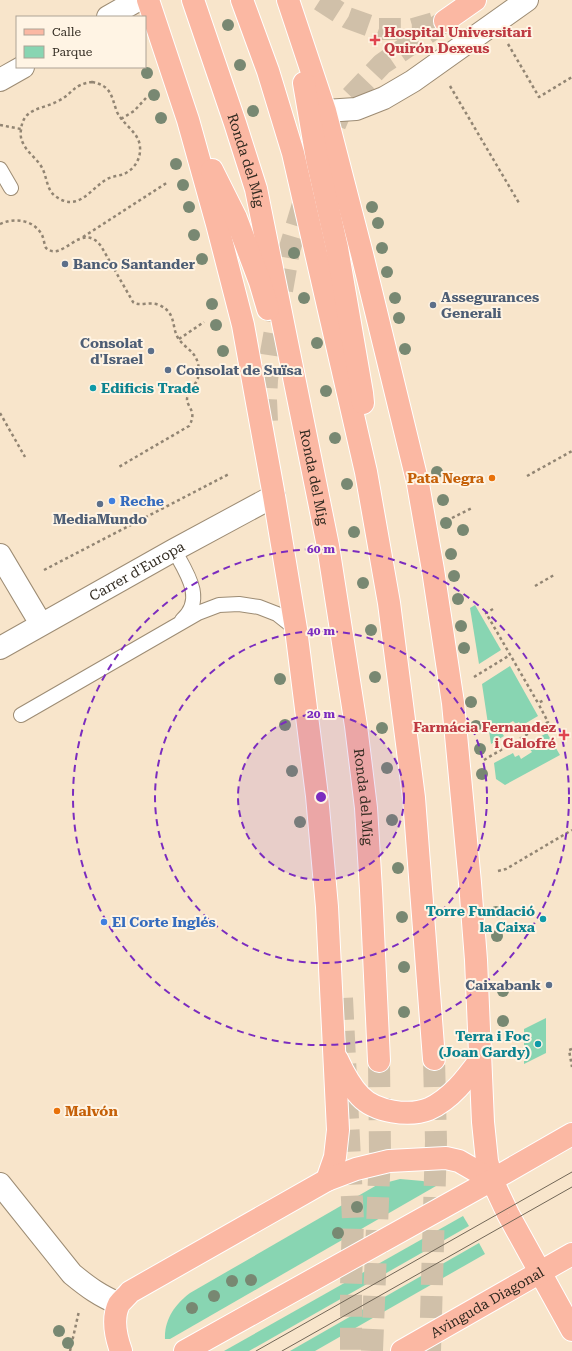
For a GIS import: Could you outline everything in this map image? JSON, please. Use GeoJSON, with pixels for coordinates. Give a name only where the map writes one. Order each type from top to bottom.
{"type":"FeatureCollection","features":[{"type":"Feature","properties":{"kind":"main road"},"geometry":{"type":"LineString","coordinates":[[148,0],[188,120],[243,325],[296,629],[317,796],[327,907],[338,1130],[335,1156],[327,1180]]}},
{"type":"Feature","properties":{"kind":"main road","name":"Ronda del Mig"},"geometry":{"type":"LineString","coordinates":[[193,0],[256,189],[329,554],[356,726],[366,808],[372,890],[379,1061]]}},
{"type":"Feature","properties":{"kind":"main road"},"geometry":{"type":"LineString","coordinates":[[242,0],[268,71],[293,153],[366,472],[389,603],[413,790],[434,1059]]}},
{"type":"Feature","properties":{"kind":"main road"},"geometry":{"type":"LineString","coordinates":[[445,21],[475,0]]}},
{"type":"Feature","properties":{"kind":"main road"},"geometry":{"type":"LineString","coordinates":[[290,7],[317,159],[337,248],[362,394],[366,472]]}},
{"type":"Feature","properties":{"kind":"main road"},"geometry":{"type":"LineString","coordinates":[[290,7],[325,111],[404,422],[418,484],[433,570],[449,673],[461,781],[476,960],[484,1136],[492,1180],[508,1214],[572,1330]]}},
{"type":"Feature","properties":{"kind":"main road"},"geometry":{"type":"LineString","coordinates":[[188,120],[236,218],[260,282],[303,420]]}},
{"type":"Feature","properties":{"kind":"main road"},"geometry":{"type":"LineString","coordinates":[[335,1050],[341,1067],[353,1088],[361,1097],[370,1103],[398,1113],[410,1113],[430,1109],[454,1092],[480,1060]]}},
{"type":"Feature","properties":{"kind":"main road"},"geometry":{"type":"LineString","coordinates":[[184,1351],[572,1134]]}},
{"type":"Feature","properties":{"kind":"main road"},"geometry":{"type":"LineString","coordinates":[[121,1351],[115,1318],[119,1304],[130,1292],[327,1180],[356,1169],[389,1161],[446,1158],[459,1162],[492,1180]]}},
{"type":"Feature","properties":{"kind":"main road","name":"Avinguda Diagonal"},"geometry":{"type":"LineString","coordinates":[[402,1351],[572,1254]]}},
{"type":"Feature","properties":{"kind":"street"},"geometry":{"type":"LineString","coordinates":[[110,16],[138,0]]}},
{"type":"Feature","properties":{"kind":"street"},"geometry":{"type":"LineString","coordinates":[[325,111],[356,108],[384,98],[413,81],[527,0]]}},
{"type":"Feature","properties":{"kind":"street"},"geometry":{"type":"LineString","coordinates":[[0,80],[21,68]]}},
{"type":"Feature","properties":{"kind":"street","name":"Carrer d'Europa"},"geometry":{"type":"LineString","coordinates":[[0,648],[174,550],[274,496]]}},
{"type":"Feature","properties":{"kind":"street"},"geometry":{"type":"LineString","coordinates":[[0,555],[41,624]]}},
{"type":"Feature","properties":{"kind":"street"},"geometry":{"type":"LineString","coordinates":[[0,1184],[72,1274],[102,1296],[119,1304]]}},
{"type":"Feature","properties":{"kind":"lane"},"geometry":{"type":"LineString","coordinates":[[0,170],[11,188]]}},
{"type":"Feature","properties":{"kind":"lane"},"geometry":{"type":"LineString","coordinates":[[174,550],[189,578],[194,597],[188,615],[174,627]]}},
{"type":"Feature","properties":{"kind":"lane"},"geometry":{"type":"LineString","coordinates":[[21,715],[198,613],[219,604],[239,604],[259,607],[277,614],[296,629]]}},
{"type":"Feature","properties":{"kind":"path"},"geometry":{"type":"LineString","coordinates":[[510,48],[538,96],[572,77]]}},
{"type":"Feature","properties":{"kind":"path"},"geometry":{"type":"LineString","coordinates":[[88,82],[95,83],[111,92],[117,111],[139,141],[140,153],[136,164],[129,171],[107,179],[94,188],[85,197],[76,201],[62,200],[51,191],[43,169],[35,156],[27,150],[22,142],[21,129],[23,121],[29,113],[36,108],[51,105],[60,101],[76,86],[88,82]]}},
{"type":"Feature","properties":{"kind":"path"},"geometry":{"type":"LineString","coordinates":[[448,84],[519,203]]}},
{"type":"Feature","properties":{"kind":"path"},"geometry":{"type":"LineString","coordinates":[[122,119],[134,111],[146,98]]}},
{"type":"Feature","properties":{"kind":"path"},"geometry":{"type":"LineString","coordinates":[[0,125],[21,129]]}},
{"type":"Feature","properties":{"kind":"path"},"geometry":{"type":"LineString","coordinates":[[0,224],[16,220],[30,223],[41,234],[46,248],[52,251],[58,251],[83,238],[168,182]]}},
{"type":"Feature","properties":{"kind":"path"},"geometry":{"type":"LineString","coordinates":[[83,238],[92,239],[99,244],[133,302],[136,304],[157,304],[168,311],[173,319],[175,331],[179,339],[192,351],[198,364],[198,380],[187,397],[187,401],[193,414],[188,428],[117,468]]}},
{"type":"Feature","properties":{"kind":"path"},"geometry":{"type":"LineString","coordinates":[[179,339],[204,322]]}},
{"type":"Feature","properties":{"kind":"path"},"geometry":{"type":"LineString","coordinates":[[0,414],[24,457]]}},
{"type":"Feature","properties":{"kind":"path"},"geometry":{"type":"LineString","coordinates":[[527,476],[572,451]]}},
{"type":"Feature","properties":{"kind":"path"},"geometry":{"type":"LineString","coordinates":[[44,570],[228,474]]}},
{"type":"Feature","properties":{"kind":"path"},"geometry":{"type":"LineString","coordinates":[[452,518],[472,508]]}},
{"type":"Feature","properties":{"kind":"path"},"geometry":{"type":"LineString","coordinates":[[534,586],[554,576]]}},
{"type":"Feature","properties":{"kind":"path"},"geometry":{"type":"LineString","coordinates":[[484,760],[548,722],[486,613],[493,609]]}},
{"type":"Feature","properties":{"kind":"path"},"geometry":{"type":"LineString","coordinates":[[472,678],[510,655]]}},
{"type":"Feature","properties":{"kind":"path"},"geometry":{"type":"LineString","coordinates":[[538,703],[544,700]]}},
{"type":"Feature","properties":{"kind":"path"},"geometry":{"type":"LineString","coordinates":[[498,871],[506,869],[572,830]]}},
{"type":"Feature","properties":{"kind":"path"},"geometry":{"type":"LineString","coordinates":[[572,1049],[569,1050],[572,1067]]}},
{"type":"Feature","properties":{"kind":"path"},"geometry":{"type":"LineString","coordinates":[[70,1351],[73,1336]]}},
{"type":"Feature","properties":{"kind":"green space"},"geometry":{"type":"Polygon","coordinates":[[[475,605],[501,650],[479,664],[470,608],[475,605]]]}},
{"type":"Feature","properties":{"kind":"green space"},"geometry":{"type":"Polygon","coordinates":[[[510,666],[538,716],[521,726],[519,722],[516,724],[513,721],[503,727],[504,730],[501,732],[504,736],[491,744],[482,684],[510,666]]]}},
{"type":"Feature","properties":{"kind":"green space"},"geometry":{"type":"Polygon","coordinates":[[[547,733],[560,755],[505,785],[496,779],[494,763],[513,753],[515,757],[519,755],[521,759],[532,752],[529,748],[533,746],[530,742],[547,733]]]}},
{"type":"Feature","properties":{"kind":"green space"},"geometry":{"type":"Polygon","coordinates":[[[546,1018],[546,1053],[524,1064],[524,1029],[546,1018]]]}},
{"type":"Feature","properties":{"kind":"green space"},"geometry":{"type":"Polygon","coordinates":[[[400,1179],[423,1181],[436,1186],[170,1339],[165,1339],[166,1325],[175,1307],[190,1293],[377,1185],[400,1179]]]}},
{"type":"Feature","properties":{"kind":"green space"},"geometry":{"type":"Polygon","coordinates":[[[463,1216],[469,1226],[249,1351],[224,1351],[463,1216]]]}},
{"type":"Feature","properties":{"kind":"green space"},"geometry":{"type":"Polygon","coordinates":[[[479,1243],[485,1254],[315,1351],[290,1351],[479,1243]]]}},
{"type":"Feature","properties":{"kind":"tunnel"},"geometry":{"type":"LineString","coordinates":[[320,0],[348,18],[379,29],[413,29],[434,23]]}},
{"type":"Feature","properties":{"kind":"tunnel"},"geometry":{"type":"LineString","coordinates":[[335,125],[344,104],[382,64],[445,21]]}},
{"type":"Feature","properties":{"kind":"tunnel"},"geometry":{"type":"LineString","coordinates":[[267,421],[267,380],[271,353],[289,251],[306,194]]}},
{"type":"Feature","properties":{"kind":"tunnel"},"geometry":{"type":"LineString","coordinates":[[342,998],[353,1220],[351,1351]]}},
{"type":"Feature","properties":{"kind":"tunnel"},"geometry":{"type":"LineString","coordinates":[[430,1351],[436,1141],[434,1059]]}},
{"type":"Feature","properties":{"kind":"tunnel"},"geometry":{"type":"LineString","coordinates":[[372,1351],[380,1152],[379,1061]]}},
{"type":"Feature","properties":{"kind":"tram line"},"geometry":{"type":"LineString","coordinates":[[256,1351],[572,1172]]}},
{"type":"Feature","properties":{"kind":"tram line"},"geometry":{"type":"LineString","coordinates":[[282,1351],[572,1187]]}},
{"type":"Feature","properties":{"kind":"place","name":"Hospital Universitari Quirón Dexeus"},"geometry":{"type":"Point","coordinates":[375,40]}},
{"type":"Feature","properties":{"kind":"place","name":"Banco Santander"},"geometry":{"type":"Point","coordinates":[65,264]}},
{"type":"Feature","properties":{"kind":"place","name":"Assegurances Generali"},"geometry":{"type":"Point","coordinates":[433,305]}},
{"type":"Feature","properties":{"kind":"place","name":"Consolat d'Israel"},"geometry":{"type":"Point","coordinates":[151,351]}},
{"type":"Feature","properties":{"kind":"place","name":"Consolat de Suïsa"},"geometry":{"type":"Point","coordinates":[168,370]}},
{"type":"Feature","properties":{"kind":"place","name":"Edificis Trade"},"geometry":{"type":"Point","coordinates":[93,388]}},
{"type":"Feature","properties":{"kind":"place","name":"Pata Negra"},"geometry":{"type":"Point","coordinates":[492,478]}},
{"type":"Feature","properties":{"kind":"place","name":"Reche"},"geometry":{"type":"Point","coordinates":[112,501]}},
{"type":"Feature","properties":{"kind":"place","name":"MediaMundo"},"geometry":{"type":"Point","coordinates":[100,504]}},
{"type":"Feature","properties":{"kind":"place","name":"Farmácia Fernandez i Galofré"},"geometry":{"type":"Point","coordinates":[564,735]}},
{"type":"Feature","properties":{"kind":"place","name":"Torre Fundació la Caixa"},"geometry":{"type":"Point","coordinates":[543,919]}},
{"type":"Feature","properties":{"kind":"place","name":"El Corte Inglés"},"geometry":{"type":"Point","coordinates":[104,922]}},
{"type":"Feature","properties":{"kind":"place","name":"Caixabank"},"geometry":{"type":"Point","coordinates":[549,985]}},
{"type":"Feature","properties":{"kind":"place","name":"Terra i Foc (Joan Gardy)"},"geometry":{"type":"Point","coordinates":[538,1044]}},
{"type":"Feature","properties":{"kind":"place","name":"Malvón"},"geometry":{"type":"Point","coordinates":[57,1111]}}]}
